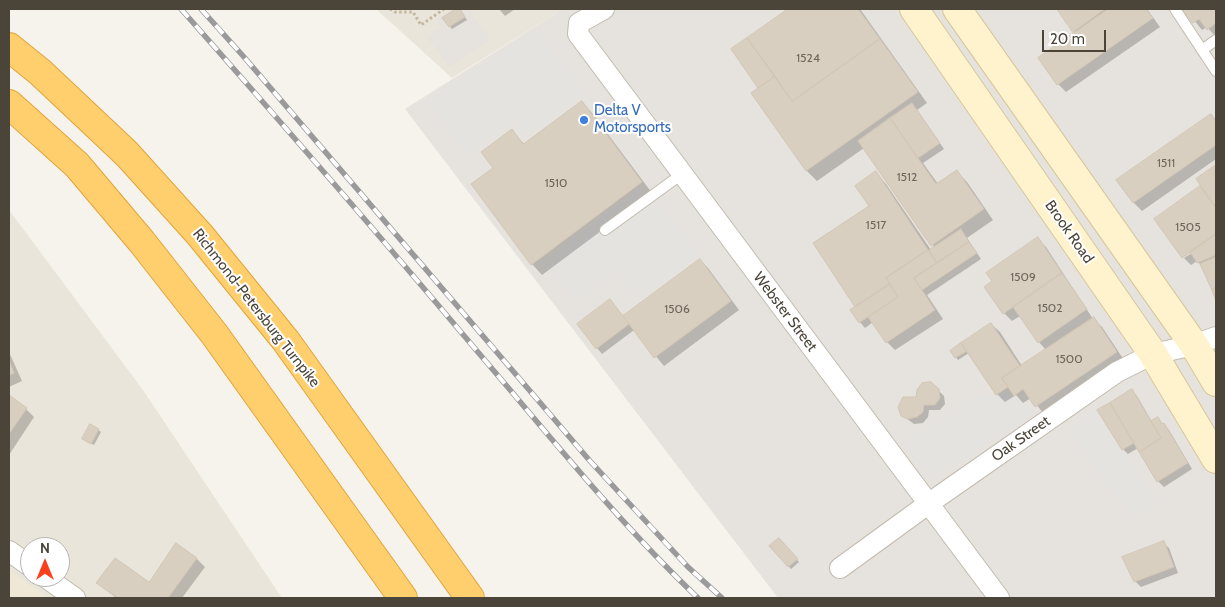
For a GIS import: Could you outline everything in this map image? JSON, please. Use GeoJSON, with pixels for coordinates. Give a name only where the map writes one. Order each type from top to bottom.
{"type":"FeatureCollection","features":[{"type":"Feature","properties":{"kind":"highway","name":"Richmond-Petersburg Turnpike"},"geometry":{"type":"LineString","coordinates":[[9,48],[40,72],[127,154],[200,235],[286,341],[470,598]]}},
{"type":"Feature","properties":{"kind":"highway"},"geometry":{"type":"LineString","coordinates":[[9,104],[77,165],[142,242],[215,334],[403,598]]}},
{"type":"Feature","properties":{"kind":"main road","name":"Brook Road"},"geometry":{"type":"LineString","coordinates":[[914,9],[1153,354],[1216,459]]}},
{"type":"Feature","properties":{"kind":"main road"},"geometry":{"type":"LineString","coordinates":[[957,9],[1205,341],[1216,382]]}},
{"type":"Feature","properties":{"kind":"street","name":"Webster Street"},"geometry":{"type":"LineString","coordinates":[[604,9],[579,23],[578,34],[999,598]]}},
{"type":"Feature","properties":{"kind":"street","name":"Oak Street"},"geometry":{"type":"LineString","coordinates":[[840,568],[1117,372],[1153,354],[1205,341]]}},
{"type":"Feature","properties":{"kind":"street"},"geometry":{"type":"LineString","coordinates":[[9,551],[20,559]]}},
{"type":"Feature","properties":{"kind":"street"},"geometry":{"type":"LineString","coordinates":[[59,587],[75,598]]}},
{"type":"Feature","properties":{"kind":"lane"},"geometry":{"type":"LineString","coordinates":[[1175,9],[1216,70]]}},
{"type":"Feature","properties":{"kind":"lane"},"geometry":{"type":"LineString","coordinates":[[1202,50],[1216,40]]}},
{"type":"Feature","properties":{"kind":"lane"},"geometry":{"type":"LineString","coordinates":[[605,230],[682,174]]}},
{"type":"Feature","properties":{"kind":"path"},"geometry":{"type":"LineString","coordinates":[[390,9],[395,12],[413,12],[421,25],[444,9]]}},
{"type":"Feature","properties":{"kind":"shaded area"},"geometry":{"type":"Polygon","coordinates":[[[376,9],[563,9],[452,78],[376,9]]]}},
{"type":"Feature","properties":{"kind":"shaded area"},"geometry":{"type":"Polygon","coordinates":[[[452,9],[469,9],[490,39],[450,67],[427,37],[441,27],[436,20],[452,9]]]}},
{"type":"Feature","properties":{"kind":"shaded area"},"geometry":{"type":"Polygon","coordinates":[[[563,9],[1216,9],[1216,598],[778,598],[405,109],[563,9]]]}},
{"type":"Feature","properties":{"kind":"shaded area"},"geometry":{"type":"Polygon","coordinates":[[[538,30],[585,93],[526,134],[514,118],[465,153],[426,102],[538,30]]]}},
{"type":"Feature","properties":{"kind":"shaded area"},"geometry":{"type":"Polygon","coordinates":[[[639,189],[661,204],[699,254],[641,297],[615,270],[575,299],[543,264],[639,189]]]}},
{"type":"Feature","properties":{"kind":"shaded area"},"geometry":{"type":"Polygon","coordinates":[[[9,210],[143,390],[282,598],[9,598],[9,210]]]}},
{"type":"Feature","properties":{"kind":"shaded area"},"geometry":{"type":"Polygon","coordinates":[[[1006,391],[1035,414],[930,477],[903,444],[979,395],[995,398],[1006,391]]]}},
{"type":"Feature","properties":{"kind":"shaded area"},"geometry":{"type":"Polygon","coordinates":[[[1095,411],[1159,505],[1131,517],[1067,430],[1095,411]]]}},
{"type":"Feature","properties":{"kind":"shaded area"},"geometry":{"type":"Polygon","coordinates":[[[9,570],[20,578],[20,587],[33,587],[48,598],[9,598],[9,570]]]}},
{"type":"Feature","properties":{"kind":"building"},"geometry":{"type":"Polygon","coordinates":[[[456,9],[460,9],[465,17],[449,27],[442,18],[456,9]]]}},
{"type":"Feature","properties":{"kind":"building"},"geometry":{"type":"Polygon","coordinates":[[[788,9],[858,9],[880,39],[792,101],[747,38],[788,9]]]}},
{"type":"Feature","properties":{"kind":"building"},"geometry":{"type":"Polygon","coordinates":[[[1057,9],[1105,9],[1073,32],[1057,9]]]}},
{"type":"Feature","properties":{"kind":"building"},"geometry":{"type":"Polygon","coordinates":[[[1108,9],[1146,9],[1153,18],[1057,85],[1038,58],[1108,9]]]}},
{"type":"Feature","properties":{"kind":"building"},"geometry":{"type":"Polygon","coordinates":[[[1183,9],[1216,9],[1216,23],[1207,30],[1199,19],[1193,23],[1183,9]]]}},
{"type":"Feature","properties":{"kind":"building"},"geometry":{"type":"Polygon","coordinates":[[[747,38],[775,76],[758,88],[731,49],[747,38]]]}},
{"type":"Feature","properties":{"kind":"building"},"geometry":{"type":"Polygon","coordinates":[[[880,39],[918,92],[806,171],[751,93],[775,76],[792,101],[880,39]]]}},
{"type":"Feature","properties":{"kind":"building"},"geometry":{"type":"Polygon","coordinates":[[[582,101],[642,182],[531,265],[471,184],[493,168],[481,152],[512,129],[523,144],[582,101]]]}},
{"type":"Feature","properties":{"kind":"building"},"geometry":{"type":"Polygon","coordinates":[[[912,103],[940,143],[918,158],[890,118],[912,103]]]}},
{"type":"Feature","properties":{"kind":"building"},"geometry":{"type":"Polygon","coordinates":[[[1211,114],[1216,121],[1216,145],[1133,203],[1116,180],[1211,114]]]}},
{"type":"Feature","properties":{"kind":"building"},"geometry":{"type":"Polygon","coordinates":[[[890,118],[936,184],[957,170],[984,209],[931,246],[858,141],[890,118]]]}},
{"type":"Feature","properties":{"kind":"building"},"geometry":{"type":"Polygon","coordinates":[[[1216,166],[1216,204],[1214,205],[1196,179],[1216,166]]]}},
{"type":"Feature","properties":{"kind":"building"},"geometry":{"type":"Polygon","coordinates":[[[876,171],[928,250],[886,278],[890,284],[855,307],[813,243],[869,206],[855,186],[876,171]]]}},
{"type":"Feature","properties":{"kind":"building"},"geometry":{"type":"Polygon","coordinates":[[[1200,186],[1216,208],[1216,234],[1182,258],[1154,219],[1200,186]]]}},
{"type":"Feature","properties":{"kind":"building"},"geometry":{"type":"Polygon","coordinates":[[[961,229],[969,242],[937,263],[929,250],[961,229]]]}},
{"type":"Feature","properties":{"kind":"building"},"geometry":{"type":"Polygon","coordinates":[[[1216,234],[1216,255],[1197,263],[1190,252],[1216,234]]]}},
{"type":"Feature","properties":{"kind":"building"},"geometry":{"type":"Polygon","coordinates":[[[1038,237],[1062,273],[1003,314],[984,287],[992,281],[986,273],[1038,237]]]}},
{"type":"Feature","properties":{"kind":"building"},"geometry":{"type":"Polygon","coordinates":[[[969,242],[977,253],[922,290],[914,278],[969,242]]]}},
{"type":"Feature","properties":{"kind":"building"},"geometry":{"type":"Polygon","coordinates":[[[928,250],[937,263],[914,278],[935,310],[886,343],[868,317],[898,297],[886,278],[928,250]]]}},
{"type":"Feature","properties":{"kind":"building"},"geometry":{"type":"Polygon","coordinates":[[[1216,257],[1216,288],[1212,290],[1200,264],[1216,257]]]}},
{"type":"Feature","properties":{"kind":"building"},"geometry":{"type":"Polygon","coordinates":[[[700,259],[731,301],[654,358],[623,316],[700,259]]]}},
{"type":"Feature","properties":{"kind":"building"},"geometry":{"type":"Polygon","coordinates":[[[1062,273],[1087,309],[1038,343],[1013,307],[1062,273]]]}},
{"type":"Feature","properties":{"kind":"building"},"geometry":{"type":"Polygon","coordinates":[[[890,284],[898,297],[859,323],[850,310],[890,284]]]}},
{"type":"Feature","properties":{"kind":"building"},"geometry":{"type":"Polygon","coordinates":[[[1216,288],[1216,301],[1212,290],[1216,288]]]}},
{"type":"Feature","properties":{"kind":"building"},"geometry":{"type":"Polygon","coordinates":[[[610,299],[629,324],[596,349],[577,324],[610,299]]]}},
{"type":"Feature","properties":{"kind":"building"},"geometry":{"type":"Polygon","coordinates":[[[1094,317],[1117,352],[1035,407],[1023,389],[1014,396],[1002,378],[1094,317]]]}},
{"type":"Feature","properties":{"kind":"building"},"geometry":{"type":"Polygon","coordinates":[[[991,323],[1020,366],[1002,378],[1008,387],[996,395],[961,343],[991,323]]]}},
{"type":"Feature","properties":{"kind":"building"},"geometry":{"type":"Polygon","coordinates":[[[961,343],[967,351],[955,358],[950,351],[961,343]]]}},
{"type":"Feature","properties":{"kind":"building"},"geometry":{"type":"Polygon","coordinates":[[[9,360],[14,373],[9,375],[9,360]]]}},
{"type":"Feature","properties":{"kind":"building"},"geometry":{"type":"Polygon","coordinates":[[[931,382],[939,389],[940,398],[935,405],[924,405],[923,412],[917,417],[907,419],[901,416],[898,407],[903,397],[916,397],[917,390],[922,383],[931,382]]]}},
{"type":"Feature","properties":{"kind":"building"},"geometry":{"type":"Polygon","coordinates":[[[1132,389],[1161,438],[1139,452],[1110,403],[1132,389]]]}},
{"type":"Feature","properties":{"kind":"building"},"geometry":{"type":"Polygon","coordinates":[[[9,395],[27,408],[9,434],[9,395]]]}},
{"type":"Feature","properties":{"kind":"building"},"geometry":{"type":"Polygon","coordinates":[[[1110,403],[1134,443],[1122,450],[1097,410],[1110,403]]]}},
{"type":"Feature","properties":{"kind":"building"},"geometry":{"type":"Polygon","coordinates":[[[1158,417],[1162,424],[1164,423],[1188,463],[1157,482],[1139,452],[1161,438],[1151,421],[1158,417]]]}},
{"type":"Feature","properties":{"kind":"building"},"geometry":{"type":"Polygon","coordinates":[[[90,424],[99,429],[91,444],[82,439],[90,424]]]}},
{"type":"Feature","properties":{"kind":"building"},"geometry":{"type":"Polygon","coordinates":[[[779,538],[798,559],[788,567],[769,546],[779,538]]]}},
{"type":"Feature","properties":{"kind":"building"},"geometry":{"type":"Polygon","coordinates":[[[1164,541],[1174,567],[1134,582],[1122,557],[1164,541]]]}},
{"type":"Feature","properties":{"kind":"building"},"geometry":{"type":"Polygon","coordinates":[[[176,543],[197,558],[168,598],[118,598],[96,583],[115,558],[149,582],[176,543]]]}},
{"type":"Feature","properties":{"kind":"railway"},"geometry":{"type":"LineString","coordinates":[[181,9],[367,222],[584,478],[668,569],[698,598]]}},
{"type":"Feature","properties":{"kind":"railway"},"geometry":{"type":"LineString","coordinates":[[201,9],[590,461],[688,567],[722,598]]}},
{"type":"Feature","properties":{"kind":"place","name":"Delta V Motorsports"},"geometry":{"type":"Point","coordinates":[584,120]}}]}
